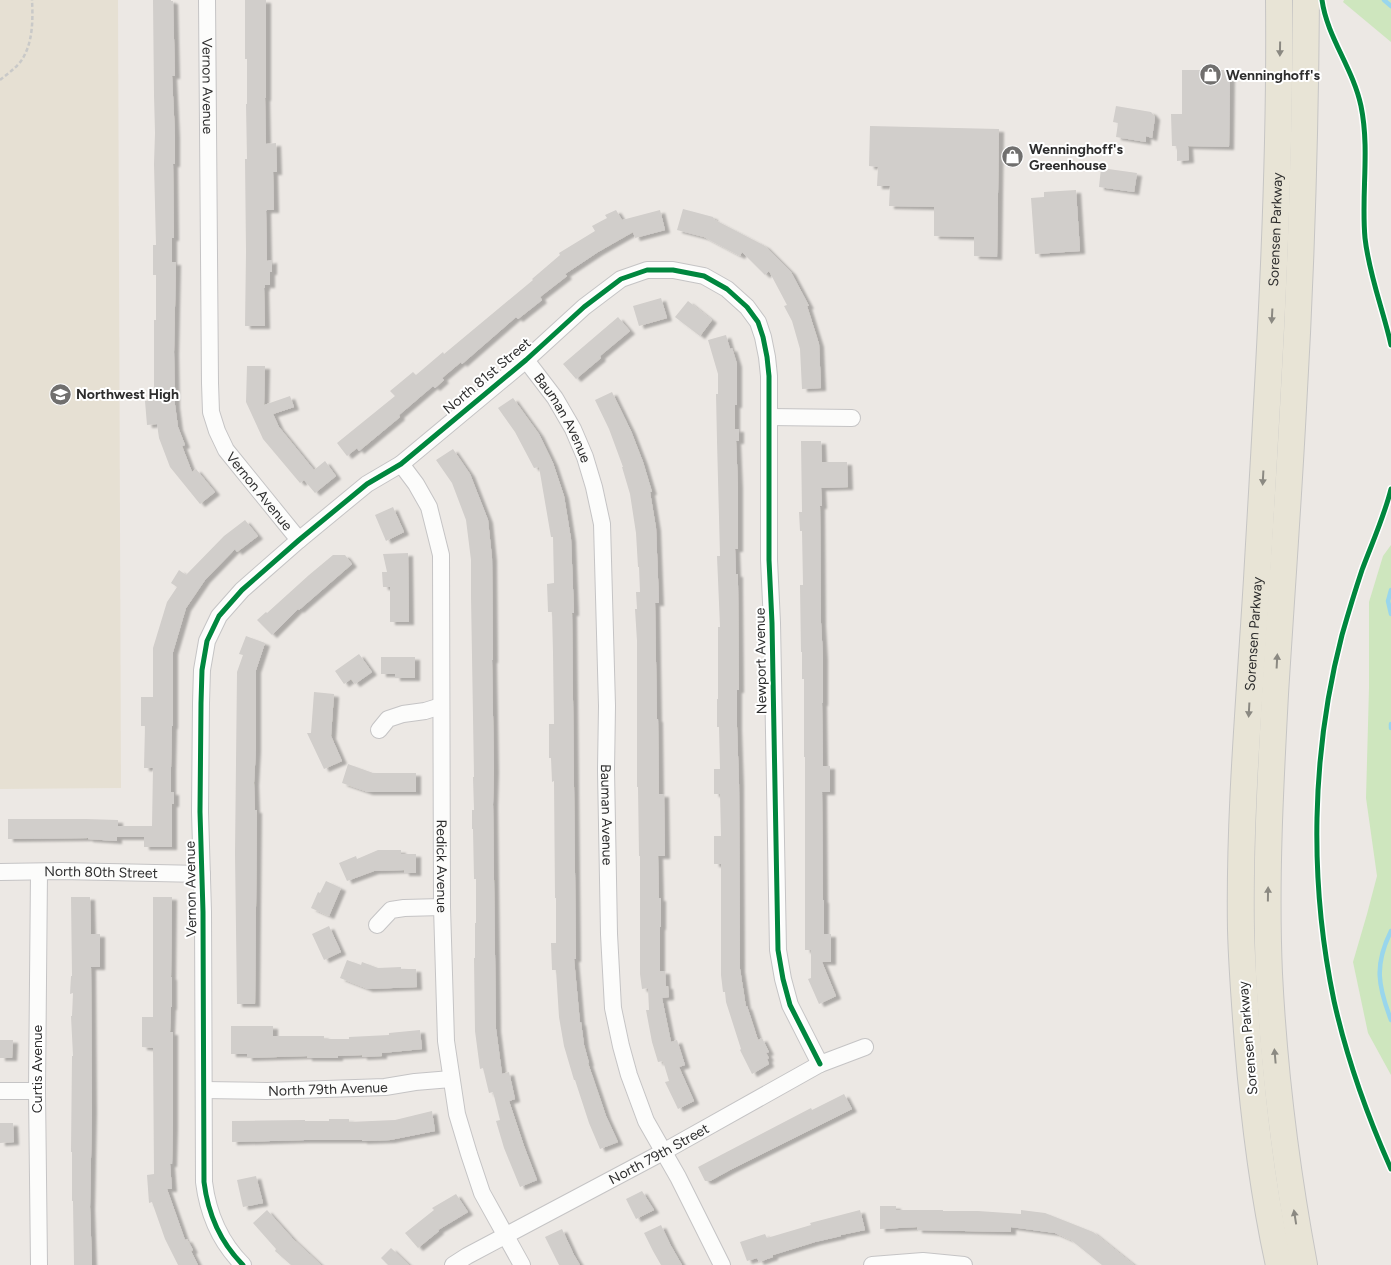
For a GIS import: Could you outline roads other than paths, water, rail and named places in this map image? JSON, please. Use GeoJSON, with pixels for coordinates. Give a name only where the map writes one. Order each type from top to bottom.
{"type":"FeatureCollection","features":[{"type":"Feature","properties":{"kind":"main road","name":"Sorensen Parkway"},"geometry":{"type":"LineString","coordinates":[[1279,0],[1278,166],[1274,272],[1245,770],[1241,912],[1243,985],[1252,1087],[1262,1166],[1279,1265]]}},
{"type":"Feature","properties":{"kind":"main road","name":"Sorensen Parkway"},"geometry":{"type":"LineString","coordinates":[[1304,1265],[1295,1218],[1280,1112],[1269,974],[1268,909],[1272,752],[1300,290],[1306,0]]}},
{"type":"Feature","properties":{"kind":"street","name":"Vernon Avenue"},"geometry":{"type":"LineString","coordinates":[[207,0],[211,412],[226,450],[299,540],[242,590],[219,616],[207,641],[202,670],[200,812],[204,1182],[212,1218],[220,1236],[243,1265]]}},
{"type":"Feature","properties":{"kind":"street","name":"North 81st Street"},"geometry":{"type":"LineString","coordinates":[[299,540],[367,484],[401,464],[526,360],[570,319],[621,279],[647,270],[673,270],[704,276]]}},
{"type":"Feature","properties":{"kind":"street","name":"Newport Avenue"},"geometry":{"type":"LineString","coordinates":[[704,276],[726,289],[747,307],[758,322],[767,357],[769,560],[778,950],[790,1005],[820,1064]]}},
{"type":"Feature","properties":{"kind":"street","name":"Bauman Avenue"},"geometry":{"type":"LineString","coordinates":[[526,360],[555,398],[573,429],[585,457],[602,524],[607,706],[606,770],[609,934],[613,1008],[621,1046],[629,1075],[646,1121],[678,1177],[722,1265]]}},
{"type":"Feature","properties":{"kind":"street"},"geometry":{"type":"LineString","coordinates":[[769,417],[852,418]]}},
{"type":"Feature","properties":{"kind":"street","name":"Redick Avenue"},"geometry":{"type":"LineString","coordinates":[[401,464],[416,484],[429,508],[441,555],[442,907],[446,1041],[451,1079],[457,1114],[468,1154],[482,1193],[522,1265]]}},
{"type":"Feature","properties":{"kind":"street"},"geometry":{"type":"LineString","coordinates":[[379,730],[388,719],[440,706]]}},
{"type":"Feature","properties":{"kind":"street","name":"North 80th Street"},"geometry":{"type":"LineString","coordinates":[[0,872],[61,871],[202,874]]}},
{"type":"Feature","properties":{"kind":"street","name":"Curtis Avenue"},"geometry":{"type":"LineString","coordinates":[[39,872],[37,1091],[39,1265]]}},
{"type":"Feature","properties":{"kind":"street"},"geometry":{"type":"LineString","coordinates":[[377,925],[391,910],[442,907]]}},
{"type":"Feature","properties":{"kind":"street","name":"North 79th Street"},"geometry":{"type":"LineString","coordinates":[[453,1265],[663,1152],[820,1064],[864,1047]]}},
{"type":"Feature","properties":{"kind":"street","name":"North 79th Avenue"},"geometry":{"type":"LineString","coordinates":[[204,1090],[267,1091],[385,1087],[451,1079]]}},
{"type":"Feature","properties":{"kind":"street"},"geometry":{"type":"LineString","coordinates":[[0,1091],[37,1091]]}},
{"type":"Feature","properties":{"kind":"street"},"geometry":{"type":"LineString","coordinates":[[872,1265],[923,1263],[964,1265]]}},
{"type":"Feature","properties":{"kind":"waterway"},"geometry":{"type":"LineString","coordinates":[[1384,0],[1391,6]]}},
{"type":"Feature","properties":{"kind":"waterway"},"geometry":{"type":"LineString","coordinates":[[1391,590],[1388,601],[1391,614]]}},
{"type":"Feature","properties":{"kind":"waterway"},"geometry":{"type":"LineString","coordinates":[[1391,931],[1380,965],[1383,997],[1391,1020]]}},
{"type":"Feature","properties":{"kind":"place","name":"Wenninghoff's"},"geometry":{"type":"Point","coordinates":[1210,75]}},
{"type":"Feature","properties":{"kind":"place","name":"Wenninghoff's Greenhouse"},"geometry":{"type":"Point","coordinates":[1013,157]}},
{"type":"Feature","properties":{"kind":"place","name":"Northwest High"},"geometry":{"type":"Point","coordinates":[60,394]}}]}
